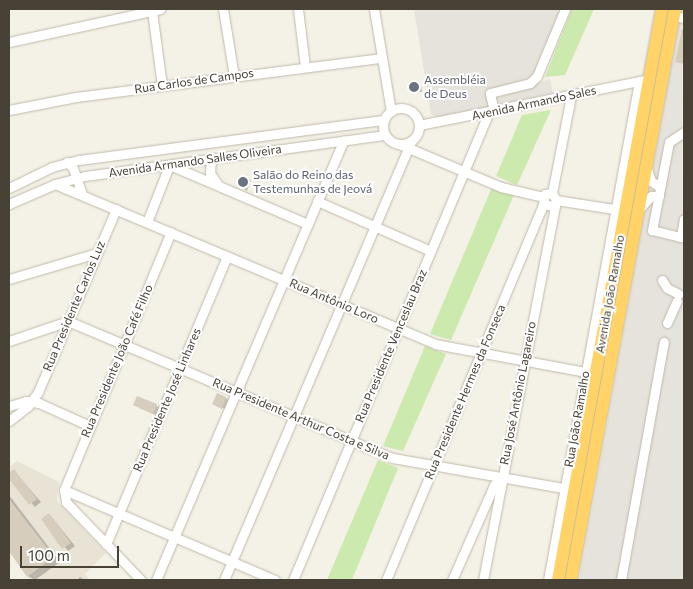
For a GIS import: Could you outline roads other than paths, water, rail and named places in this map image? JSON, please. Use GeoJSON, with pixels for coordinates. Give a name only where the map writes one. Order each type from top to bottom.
{"type":"FeatureCollection","features":[{"type":"Feature","properties":{"kind":"highway","name":"Avenida João Ramalho"},"geometry":{"type":"LineString","coordinates":[[558,580],[569,490],[644,80],[662,9]]}},
{"type":"Feature","properties":{"kind":"highway","name":"Avenida João Ramalho"},"geometry":{"type":"LineString","coordinates":[[571,580],[663,76],[677,14]]}},
{"type":"Feature","properties":{"kind":"highway"},"geometry":{"type":"LineString","coordinates":[[644,80],[663,76]]}},
{"type":"Feature","properties":{"kind":"highway"},"geometry":{"type":"LineString","coordinates":[[590,375],[600,390],[594,450]]}},
{"type":"Feature","properties":{"kind":"highway"},"geometry":{"type":"LineString","coordinates":[[569,490],[589,487]]}},
{"type":"Feature","properties":{"kind":"street"},"geometry":{"type":"LineString","coordinates":[[223,9],[234,76]]}},
{"type":"Feature","properties":{"kind":"street"},"geometry":{"type":"LineString","coordinates":[[298,9],[304,66]]}},
{"type":"Feature","properties":{"kind":"street"},"geometry":{"type":"LineString","coordinates":[[374,9],[380,58],[391,112]]}},
{"type":"Feature","properties":{"kind":"street","name":"Rua Presidente Venceslau Braz"},"geometry":{"type":"LineString","coordinates":[[293,580],[464,171],[491,112],[490,92],[530,82],[537,76],[565,9]]}},
{"type":"Feature","properties":{"kind":"street"},"geometry":{"type":"LineString","coordinates":[[9,42],[133,12],[156,10],[162,86]]}},
{"type":"Feature","properties":{"kind":"street","name":"Rua Carlos de Campos"},"geometry":{"type":"LineString","coordinates":[[11,109],[304,66],[380,58]]}},
{"type":"Feature","properties":{"kind":"street","name":"Avenida Armando Sales"},"geometry":{"type":"LineString","coordinates":[[419,125],[644,80]]}},
{"type":"Feature","properties":{"kind":"street","name":"Rua José Antônio Lagareiro"},"geometry":{"type":"LineString","coordinates":[[482,580],[554,200],[570,96]]}},
{"type":"Feature","properties":{"kind":"street"},"geometry":{"type":"LineString","coordinates":[[9,117],[11,109]]}},
{"type":"Feature","properties":{"kind":"street"},"geometry":{"type":"LineString","coordinates":[[224,580],[419,125],[416,116],[408,110],[391,112],[384,120],[385,135],[397,144],[403,160]]}},
{"type":"Feature","properties":{"kind":"street","name":"Avenida Armando Salles Oliveira"},"geometry":{"type":"LineString","coordinates":[[9,188],[52,166],[66,162],[384,120]]}},
{"type":"Feature","properties":{"kind":"street"},"geometry":{"type":"LineString","coordinates":[[684,132],[669,142],[652,230],[681,237],[684,219]]}},
{"type":"Feature","properties":{"kind":"street","name":"Avenida Armando Salles Oliveira"},"geometry":{"type":"LineString","coordinates":[[9,204],[55,184],[76,178],[385,135]]}},
{"type":"Feature","properties":{"kind":"street"},"geometry":{"type":"LineString","coordinates":[[156,580],[344,140]]}},
{"type":"Feature","properties":{"kind":"street"},"geometry":{"type":"LineString","coordinates":[[397,144],[411,143],[423,154],[500,187],[543,201],[554,200],[620,210]]}},
{"type":"Feature","properties":{"kind":"street"},"geometry":{"type":"LineString","coordinates":[[211,160],[210,173],[218,185]]}},
{"type":"Feature","properties":{"kind":"street"},"geometry":{"type":"LineString","coordinates":[[66,162],[73,168],[82,194]]}},
{"type":"Feature","properties":{"kind":"street"},"geometry":{"type":"LineString","coordinates":[[52,166],[55,184]]}},
{"type":"Feature","properties":{"kind":"street"},"geometry":{"type":"LineString","coordinates":[[147,222],[170,166],[308,224]]}},
{"type":"Feature","properties":{"kind":"street"},"geometry":{"type":"LineString","coordinates":[[647,166],[651,182],[660,192]]}},
{"type":"Feature","properties":{"kind":"street","name":"Rua Antônio Loro"},"geometry":{"type":"LineString","coordinates":[[55,184],[442,346],[590,375]]}},
{"type":"Feature","properties":{"kind":"street"},"geometry":{"type":"LineString","coordinates":[[638,212],[647,199],[660,192]]}},
{"type":"Feature","properties":{"kind":"street"},"geometry":{"type":"LineString","coordinates":[[317,201],[431,251]]}},
{"type":"Feature","properties":{"kind":"street","name":"Rua Presidente Hermes da Fonseca"},"geometry":{"type":"LineString","coordinates":[[386,580],[543,201]]}},
{"type":"Feature","properties":{"kind":"street","name":"Rua Presidente Carlos Luz"},"geometry":{"type":"LineString","coordinates":[[31,401],[116,209]]}},
{"type":"Feature","properties":{"kind":"street","name":"Rua Presidente João Café Filho"},"geometry":{"type":"LineString","coordinates":[[64,490],[171,232]]}},
{"type":"Feature","properties":{"kind":"street"},"geometry":{"type":"LineString","coordinates":[[9,278],[97,253]]}},
{"type":"Feature","properties":{"kind":"street","name":"Rua Presidente José Linhares"},"geometry":{"type":"LineString","coordinates":[[106,544],[227,256]]}},
{"type":"Feature","properties":{"kind":"street"},"geometry":{"type":"LineString","coordinates":[[662,280],[667,288],[678,297],[667,324]]}},
{"type":"Feature","properties":{"kind":"street"},"geometry":{"type":"LineString","coordinates":[[9,341],[68,321]]}},
{"type":"Feature","properties":{"kind":"street","name":"Rua Presidente Arthur Costa e Silva"},"geometry":{"type":"LineString","coordinates":[[68,321],[393,458],[569,490]]}},
{"type":"Feature","properties":{"kind":"street"},"geometry":{"type":"LineString","coordinates":[[621,580],[664,342]]}},
{"type":"Feature","properties":{"kind":"street"},"geometry":{"type":"LineString","coordinates":[[9,421],[31,401]]}},
{"type":"Feature","properties":{"kind":"street"},"geometry":{"type":"LineString","coordinates":[[9,406],[31,401],[90,426]]}},
{"type":"Feature","properties":{"kind":"street"},"geometry":{"type":"LineString","coordinates":[[452,580],[494,485],[502,478]]}},
{"type":"Feature","properties":{"kind":"street"},"geometry":{"type":"LineString","coordinates":[[64,490],[275,580]]}},
{"type":"Feature","properties":{"kind":"street"},"geometry":{"type":"LineString","coordinates":[[64,490],[66,502],[141,580]]}},
{"type":"Feature","properties":{"kind":"street"},"geometry":{"type":"LineString","coordinates":[[548,580],[569,490]]}},
{"type":"Feature","properties":{"kind":"street"},"geometry":{"type":"LineString","coordinates":[[485,504],[495,508]]}},
{"type":"Feature","properties":{"kind":"place","name":"Assembléia de Deus"},"geometry":{"type":"Point","coordinates":[414,87]}},
{"type":"Feature","properties":{"kind":"place","name":"Salão do Reino das Testemunhas de Jeová"},"geometry":{"type":"Point","coordinates":[243,182]}}]}
